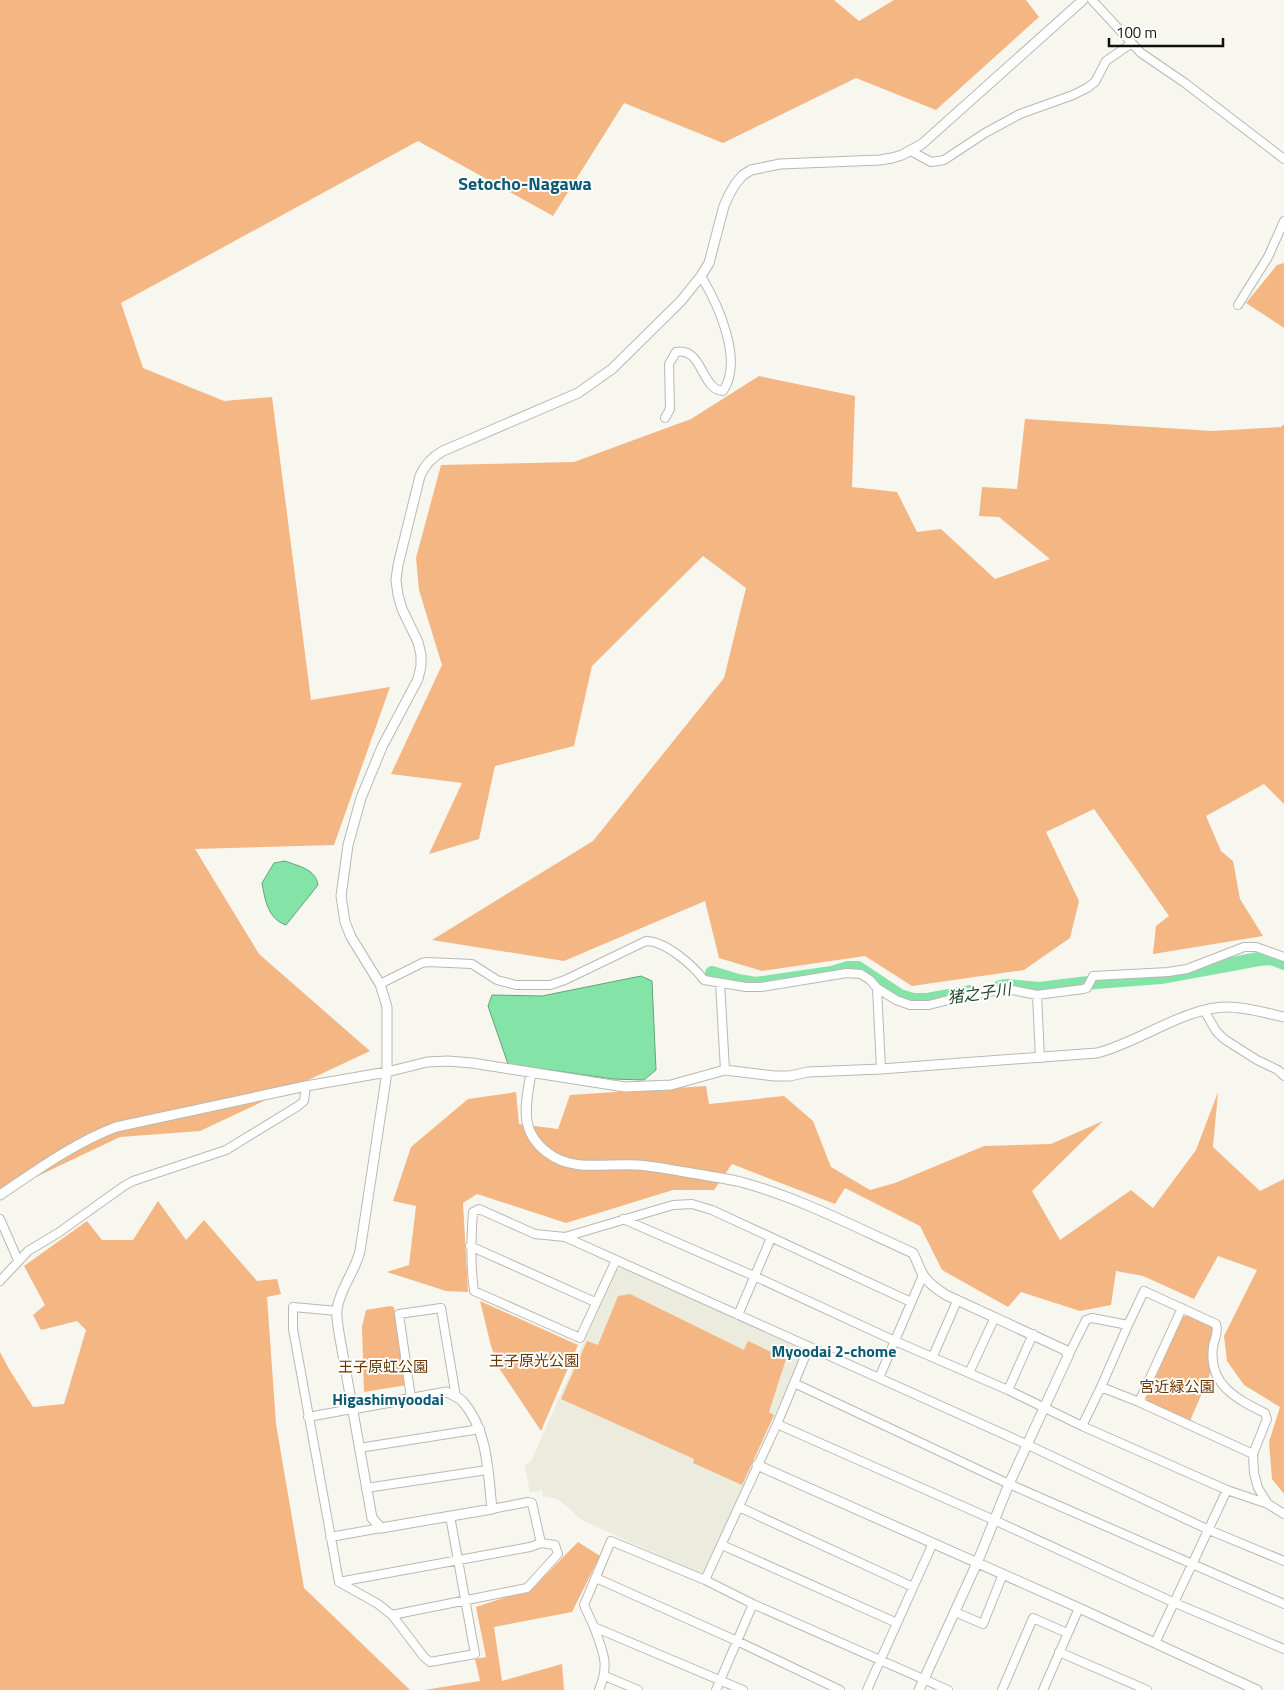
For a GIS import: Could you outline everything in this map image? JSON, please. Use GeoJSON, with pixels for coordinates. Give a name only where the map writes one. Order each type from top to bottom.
{"type":"FeatureCollection","features":[{"type":"Feature","properties":{"kind":"street"},"geometry":{"type":"LineString","coordinates":[[381,1528],[372,1518],[338,1333],[337,1311],[340,1297],[358,1262],[360,1252],[387,1072],[387,1007],[380,984],[351,937],[345,922],[342,896],[348,845],[361,798],[382,747],[418,679],[421,666],[418,642],[402,609],[396,580],[420,476],[428,462],[443,451],[578,393],[612,369],[681,301],[701,276],[709,263],[724,206],[736,183],[743,175],[751,170],[780,164],[880,160],[911,151],[922,144],[1083,0]]}},
{"type":"Feature","properties":{"kind":"street"},"geometry":{"type":"LineString","coordinates":[[1092,0],[1141,53],[1284,159]]}},
{"type":"Feature","properties":{"kind":"street"},"geometry":{"type":"LineString","coordinates":[[911,151],[931,162],[944,160],[985,133],[1020,114],[1073,95],[1086,88],[1095,82],[1106,61],[1132,43]]}},
{"type":"Feature","properties":{"kind":"street"},"geometry":{"type":"LineString","coordinates":[[1238,305],[1268,257],[1284,221]]}},
{"type":"Feature","properties":{"kind":"street"},"geometry":{"type":"LineString","coordinates":[[665,418],[670,409],[669,364],[676,352],[682,352],[693,358],[701,367],[711,386],[718,391],[723,391],[730,373],[729,344],[722,318],[713,296],[701,276]]}},
{"type":"Feature","properties":{"kind":"street"},"geometry":{"type":"LineString","coordinates":[[380,984],[427,962],[472,964],[497,980],[516,984],[550,985],[565,980],[646,941],[663,945],[698,971],[704,980],[746,987],[760,987],[847,973],[861,974],[877,988],[896,1000],[910,1005],[929,1005],[964,996],[1007,989],[1037,995],[1083,990],[1093,976],[1168,972],[1187,969],[1244,947],[1256,947],[1284,957]]}},
{"type":"Feature","properties":{"kind":"street"},"geometry":{"type":"LineString","coordinates":[[720,983],[725,1070]]}},
{"type":"Feature","properties":{"kind":"street"},"geometry":{"type":"LineString","coordinates":[[877,988],[881,1069]]}},
{"type":"Feature","properties":{"kind":"street"},"geometry":{"type":"LineString","coordinates":[[1037,995],[1040,1058]]}},
{"type":"Feature","properties":{"kind":"street"},"geometry":{"type":"LineString","coordinates":[[0,1195],[39,1168],[94,1136],[116,1127],[306,1086],[387,1072],[427,1062],[472,1064],[625,1087],[646,1087],[671,1085],[725,1070],[790,1076],[808,1072],[881,1069],[1097,1053],[1112,1049],[1204,1010],[1228,1007],[1284,1017]]}},
{"type":"Feature","properties":{"kind":"street"},"geometry":{"type":"LineString","coordinates":[[1204,1010],[1216,1032],[1224,1039],[1257,1060],[1278,1070],[1284,1076]]}},
{"type":"Feature","properties":{"kind":"street"},"geometry":{"type":"LineString","coordinates":[[531,1073],[525,1116],[538,1144],[547,1153],[559,1160],[571,1164],[638,1165],[686,1172],[741,1182],[788,1198],[913,1253],[919,1262],[923,1275],[933,1287],[957,1301],[1065,1350],[1068,1356]]}},
{"type":"Feature","properties":{"kind":"street"},"geometry":{"type":"LineString","coordinates":[[0,1281],[28,1251],[58,1233],[124,1186],[226,1150],[304,1101],[306,1086]]}},
{"type":"Feature","properties":{"kind":"street"},"geometry":{"type":"LineString","coordinates":[[565,1237],[673,1205],[692,1204],[712,1210],[911,1302]]}},
{"type":"Feature","properties":{"kind":"street"},"geometry":{"type":"LineString","coordinates":[[616,1260],[580,1338],[474,1291],[470,1246],[473,1212],[479,1209],[535,1234],[565,1237],[1028,1445],[1209,1530],[1284,1561]]}},
{"type":"Feature","properties":{"kind":"street"},"geometry":{"type":"LineString","coordinates":[[0,1219],[18,1260]]}},
{"type":"Feature","properties":{"kind":"street"},"geometry":{"type":"LineString","coordinates":[[623,1219],[754,1276],[895,1341],[933,1356],[1082,1426],[1227,1490],[1268,1504],[1284,1514]]}},
{"type":"Feature","properties":{"kind":"street"},"geometry":{"type":"LineString","coordinates":[[738,1315],[771,1238]]}},
{"type":"Feature","properties":{"kind":"street"},"geometry":{"type":"LineString","coordinates":[[470,1246],[595,1302]]}},
{"type":"Feature","properties":{"kind":"street"},"geometry":{"type":"LineString","coordinates":[[879,1378],[923,1275]]}},
{"type":"Feature","properties":{"kind":"street"},"geometry":{"type":"LineString","coordinates":[[1082,1426],[1144,1291],[1216,1324],[1218,1330],[1213,1347],[1213,1362],[1218,1378],[1228,1391],[1265,1413],[1267,1419],[1253,1454],[1254,1472],[1258,1488],[1268,1504]]}},
{"type":"Feature","properties":{"kind":"street"},"geometry":{"type":"LineString","coordinates":[[933,1356],[957,1301]]}},
{"type":"Feature","properties":{"kind":"street"},"geometry":{"type":"LineString","coordinates":[[337,1311],[293,1307],[293,1329],[339,1582],[378,1604],[392,1615],[424,1657],[430,1662],[475,1654],[450,1516]]}},
{"type":"Feature","properties":{"kind":"street"},"geometry":{"type":"LineString","coordinates":[[411,1398],[399,1314],[441,1308],[456,1397]]}},
{"type":"Feature","properties":{"kind":"street"},"geometry":{"type":"LineString","coordinates":[[1139,1402],[1182,1308]]}},
{"type":"Feature","properties":{"kind":"street"},"geometry":{"type":"LineString","coordinates":[[970,1373],[995,1317]]}},
{"type":"Feature","properties":{"kind":"street"},"geometry":{"type":"LineString","coordinates":[[920,1690],[977,1563],[1009,1484],[1086,1320],[1092,1318],[1128,1325]]}},
{"type":"Feature","properties":{"kind":"street"},"geometry":{"type":"LineString","coordinates":[[1008,1390],[1033,1334]]}},
{"type":"Feature","properties":{"kind":"street"},"geometry":{"type":"LineString","coordinates":[[705,1580],[777,1424],[809,1347]]}},
{"type":"Feature","properties":{"kind":"street"},"geometry":{"type":"LineString","coordinates":[[794,1383],[1009,1484],[1284,1604]]}},
{"type":"Feature","properties":{"kind":"street"},"geometry":{"type":"LineString","coordinates":[[1101,1388],[1139,1402],[1253,1454]]}},
{"type":"Feature","properties":{"kind":"street"},"geometry":{"type":"LineString","coordinates":[[308,1417],[447,1392],[463,1402],[480,1429],[492,1509]]}},
{"type":"Feature","properties":{"kind":"street"},"geometry":{"type":"LineString","coordinates":[[777,1424],[1175,1603],[1284,1649]]}},
{"type":"Feature","properties":{"kind":"street"},"geometry":{"type":"LineString","coordinates":[[359,1448],[480,1429]]}},
{"type":"Feature","properties":{"kind":"street"},"geometry":{"type":"LineString","coordinates":[[757,1465],[1079,1608],[1257,1690]]}},
{"type":"Feature","properties":{"kind":"street"},"geometry":{"type":"LineString","coordinates":[[366,1488],[487,1470]]}},
{"type":"Feature","properties":{"kind":"street"},"geometry":{"type":"LineString","coordinates":[[1155,1643],[1227,1490]]}},
{"type":"Feature","properties":{"kind":"street"},"geometry":{"type":"LineString","coordinates":[[330,1537],[528,1502],[532,1503],[541,1544]]}},
{"type":"Feature","properties":{"kind":"street"},"geometry":{"type":"LineString","coordinates":[[739,1508],[913,1587]]}},
{"type":"Feature","properties":{"kind":"street"},"geometry":{"type":"LineString","coordinates":[[599,1690],[605,1676],[604,1655],[584,1606],[612,1541],[705,1580],[753,1604],[948,1690]]}},
{"type":"Feature","properties":{"kind":"street"},"geometry":{"type":"LineString","coordinates":[[867,1690],[933,1543]]}},
{"type":"Feature","properties":{"kind":"street"},"geometry":{"type":"LineString","coordinates":[[339,1582],[459,1561],[541,1544],[555,1545],[558,1554],[527,1588],[392,1615]]}},
{"type":"Feature","properties":{"kind":"street"},"geometry":{"type":"LineString","coordinates":[[722,1545],[897,1623]]}},
{"type":"Feature","properties":{"kind":"street"},"geometry":{"type":"LineString","coordinates":[[955,1612],[983,1624],[1003,1574]]}},
{"type":"Feature","properties":{"kind":"street"},"geometry":{"type":"LineString","coordinates":[[596,1578],[737,1640],[840,1690]]}},
{"type":"Feature","properties":{"kind":"street"},"geometry":{"type":"LineString","coordinates":[[716,1690],[753,1604]]}},
{"type":"Feature","properties":{"kind":"street"},"geometry":{"type":"LineString","coordinates":[[1046,1689],[1059,1652],[1079,1608]]}},
{"type":"Feature","properties":{"kind":"street"},"geometry":{"type":"LineString","coordinates":[[1002,1690],[1033,1618],[1067,1634]]}},
{"type":"Feature","properties":{"kind":"street"},"geometry":{"type":"LineString","coordinates":[[594,1627],[743,1690]]}},
{"type":"Feature","properties":{"kind":"street"},"geometry":{"type":"LineString","coordinates":[[1059,1652],[1147,1690]]}},
{"type":"Feature","properties":{"kind":"street"},"geometry":{"type":"LineString","coordinates":[[605,1676],[638,1690]]}},
{"type":"Feature","properties":{"kind":"shaded area"},"geometry":{"type":"Polygon","coordinates":[[[285,861],[310,872],[314,875],[318,885],[286,925],[271,914],[262,883],[274,863],[285,861]]]}},
{"type":"Feature","properties":{"kind":"shaded area"},"geometry":{"type":"Polygon","coordinates":[[[641,976],[652,981],[656,1070],[644,1080],[613,1079],[508,1064],[488,1006],[492,995],[542,996],[641,976]]]}},
{"type":"Feature","properties":{"kind":"shaded area"},"geometry":{"type":"Polygon","coordinates":[[[622,1268],[801,1348],[802,1353],[715,1550],[704,1571],[700,1574],[582,1520],[558,1499],[543,1496],[542,1490],[530,1493],[525,1466],[531,1461],[616,1270],[622,1268]]]}},
{"type":"Feature","properties":{"kind":"green space"},"geometry":{"type":"Polygon","coordinates":[[[0,0],[834,0],[859,21],[894,0],[1026,0],[1039,17],[936,110],[856,78],[723,143],[624,103],[553,216],[418,141],[121,303],[143,368],[224,401],[272,397],[311,700],[390,687],[334,845],[195,849],[259,954],[370,1051],[200,1131],[120,1137],[0,1194],[0,0]]]}},
{"type":"Feature","properties":{"kind":"green space"},"geometry":{"type":"Polygon","coordinates":[[[1284,263],[1284,328],[1246,303],[1277,265],[1284,263]]]}},
{"type":"Feature","properties":{"kind":"green space"},"geometry":{"type":"Polygon","coordinates":[[[759,376],[855,396],[852,487],[897,492],[917,532],[941,529],[995,579],[1050,559],[999,517],[979,516],[982,487],[1017,489],[1025,419],[1213,431],[1281,427],[1284,424],[1284,804],[1264,784],[1206,816],[1221,851],[1233,861],[1240,899],[1263,936],[1153,954],[1156,926],[1169,916],[1094,809],[1046,832],[1079,901],[1070,938],[1024,970],[912,986],[865,956],[762,971],[719,958],[705,901],[564,961],[432,940],[593,841],[724,678],[746,588],[703,556],[592,666],[574,746],[495,766],[479,839],[429,854],[462,783],[391,774],[442,665],[419,590],[416,558],[441,465],[574,462],[691,419],[759,376]]]}},
{"type":"Feature","properties":{"kind":"green space"},"geometry":{"type":"Polygon","coordinates":[[[706,1086],[709,1104],[784,1096],[813,1121],[831,1167],[870,1190],[895,1183],[984,1146],[1051,1144],[1103,1121],[1032,1191],[1060,1240],[1131,1190],[1153,1208],[1196,1150],[1218,1092],[1213,1147],[1260,1191],[1284,1179],[1284,1494],[1272,1479],[1269,1442],[1280,1407],[1244,1385],[1227,1361],[1224,1336],[1257,1270],[1218,1256],[1194,1299],[1143,1276],[1116,1271],[1111,1305],[1080,1311],[1021,1292],[1008,1307],[942,1270],[920,1226],[845,1188],[835,1204],[732,1164],[714,1190],[673,1190],[566,1223],[477,1194],[463,1203],[468,1292],[446,1291],[387,1272],[409,1265],[416,1206],[393,1201],[411,1147],[468,1099],[516,1092],[519,1124],[558,1129],[570,1095],[706,1086]]]}},
{"type":"Feature","properties":{"kind":"green space"},"geometry":{"type":"Polygon","coordinates":[[[158,1201],[186,1240],[204,1220],[257,1281],[277,1279],[281,1294],[267,1297],[276,1424],[304,1588],[410,1690],[0,1690],[0,1352],[33,1407],[64,1404],[86,1330],[77,1321],[41,1330],[33,1315],[45,1305],[24,1266],[87,1221],[102,1240],[133,1240],[158,1201]]]}},
{"type":"Feature","properties":{"kind":"green space"},"geometry":{"type":"Polygon","coordinates":[[[630,1294],[744,1350],[748,1341],[786,1359],[769,1412],[774,1415],[742,1485],[693,1463],[694,1459],[561,1399],[587,1341],[598,1345],[618,1296],[630,1294]]]}},
{"type":"Feature","properties":{"kind":"green space","name":"王子原光公園"},"geometry":{"type":"Polygon","coordinates":[[[480,1301],[578,1345],[541,1431],[499,1368],[491,1346],[480,1301]]]}},
{"type":"Feature","properties":{"kind":"green space","name":"王子原虹公園"},"geometry":{"type":"Polygon","coordinates":[[[394,1307],[407,1385],[364,1392],[362,1327],[366,1310],[394,1307]]]}},
{"type":"Feature","properties":{"kind":"green space","name":"宮近緑公園"},"geometry":{"type":"Polygon","coordinates":[[[1188,1315],[1212,1325],[1214,1332],[1209,1345],[1211,1372],[1190,1421],[1148,1403],[1145,1396],[1182,1317],[1188,1315]]]}},
{"type":"Feature","properties":{"kind":"green space"},"geometry":{"type":"Polygon","coordinates":[[[578,1542],[600,1556],[572,1612],[494,1627],[502,1681],[562,1664],[564,1690],[424,1690],[480,1681],[475,1659],[486,1657],[476,1607],[533,1588],[578,1542]]]}},
{"type":"Feature","properties":{"kind":"waterway","name":"猪之子川"},"geometry":{"type":"LineString","coordinates":[[1000,987],[1039,989],[1161,977],[1259,959],[1271,958],[1284,963]]}},
{"type":"Feature","properties":{"kind":"waterway","name":"猪之子川"},"geometry":{"type":"LineString","coordinates":[[712,973],[756,984],[832,973],[848,968],[858,968],[900,996],[913,1000],[927,1000],[971,992]]}},
{"type":"Feature","properties":{"kind":"district","name":"Setocho-Nagawa"},"geometry":{"type":"Point","coordinates":[525,184]}},
{"type":"Feature","properties":{"kind":"district","name":"Myoodai 2-chome"},"geometry":{"type":"Point","coordinates":[834,1351]}},
{"type":"Feature","properties":{"kind":"district","name":"Higashimyoodai"},"geometry":{"type":"Point","coordinates":[388,1399]}}]}
